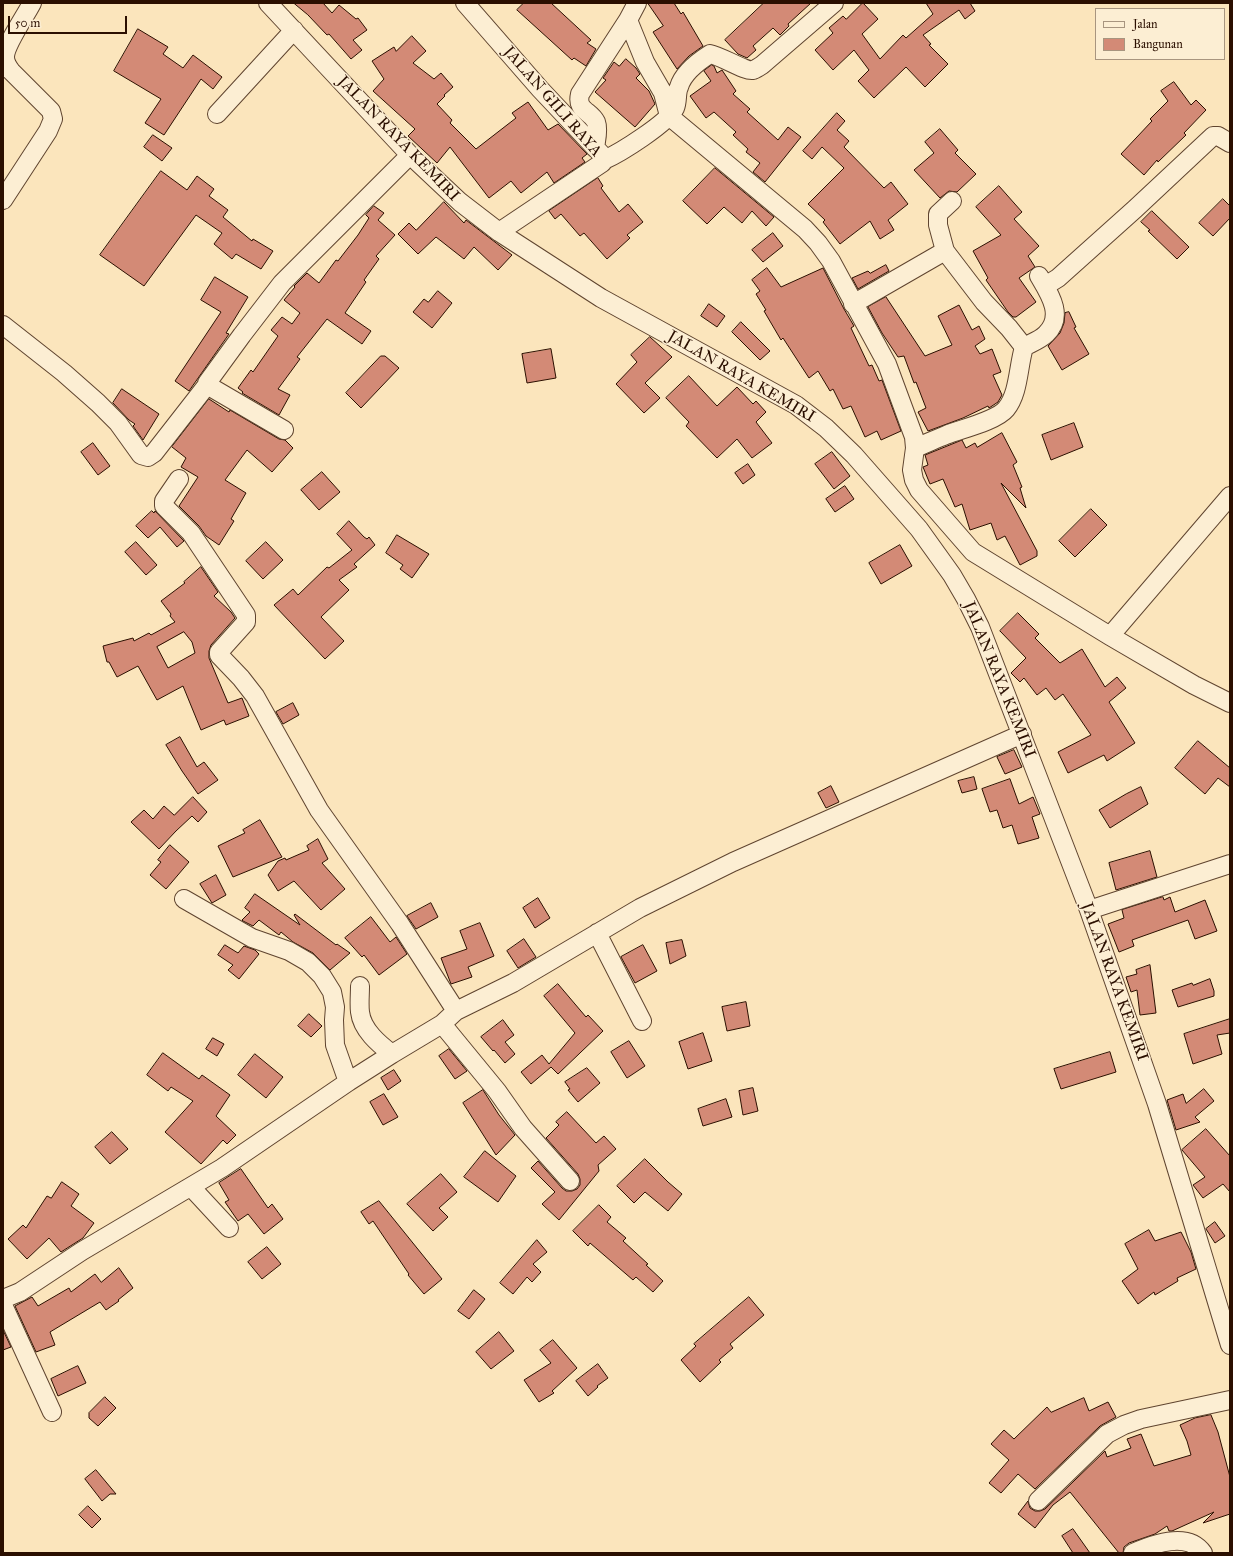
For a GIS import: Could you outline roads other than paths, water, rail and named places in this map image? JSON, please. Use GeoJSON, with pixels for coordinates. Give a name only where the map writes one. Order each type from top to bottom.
{"type":"FeatureCollection","features":[{"type":"Feature","properties":{"kind":"street"},"geometry":{"type":"LineString","coordinates":[[3,200],[52,126],[53,119],[51,111],[12,71],[7,65],[5,57],[7,48],[32,3]]}},
{"type":"Feature","properties":{"kind":"street","name":"JALAN RAYA KEMIRI"},"geometry":{"type":"LineString","coordinates":[[268,3],[410,155],[460,202],[499,232],[601,298],[796,405],[826,428],[854,455],[919,529],[965,562],[966,599],[980,627],[1089,910],[1157,1104],[1227,1318],[1230,1345]]}},
{"type":"Feature","properties":{"kind":"street","name":"JALAN GILI RAYA"},"geometry":{"type":"LineString","coordinates":[[464,3],[599,154],[602,163],[499,232]]}},
{"type":"Feature","properties":{"kind":"street"},"geometry":{"type":"LineString","coordinates":[[637,3],[628,20],[580,94],[578,101],[582,108],[596,123],[599,154],[614,156],[669,116],[675,108],[678,99],[678,87],[681,81],[685,75],[703,58],[710,54],[716,55],[748,70],[754,70],[762,65],[834,3]]}},
{"type":"Feature","properties":{"kind":"street"},"geometry":{"type":"LineString","coordinates":[[628,20],[645,62],[663,93],[669,116],[805,229],[818,243],[831,261],[886,364],[914,437],[915,448],[912,470],[914,480],[965,562],[1110,636],[1194,685],[1230,704]]}},
{"type":"Feature","properties":{"kind":"street"},"geometry":{"type":"LineString","coordinates":[[217,114],[294,30]]}},
{"type":"Feature","properties":{"kind":"street"},"geometry":{"type":"LineString","coordinates":[[915,448],[946,434],[996,417],[1005,410],[1014,392],[1024,347],[1046,334],[1053,321],[1055,311],[1054,303],[1042,281],[1058,278],[1213,136],[1218,136],[1230,143]]}},
{"type":"Feature","properties":{"kind":"street"},"geometry":{"type":"LineString","coordinates":[[3,325],[64,373],[98,403],[118,424],[141,456],[148,457],[154,453],[206,385],[242,334],[282,283],[410,155]]}},
{"type":"Feature","properties":{"kind":"street"},"geometry":{"type":"LineString","coordinates":[[952,201],[938,214],[938,224],[945,251],[984,302],[1009,328],[1024,347]]}},
{"type":"Feature","properties":{"kind":"street"},"geometry":{"type":"LineString","coordinates":[[853,304],[945,251]]}},
{"type":"Feature","properties":{"kind":"street"},"geometry":{"type":"LineString","coordinates":[[206,385],[284,430]]}},
{"type":"Feature","properties":{"kind":"street"},"geometry":{"type":"LineString","coordinates":[[179,479],[164,501],[164,506],[191,533],[247,618],[246,622],[219,652],[219,655],[241,678],[255,696],[319,810],[404,931],[456,1011]]}},
{"type":"Feature","properties":{"kind":"street"},"geometry":{"type":"LineString","coordinates":[[1110,636],[1230,496]]}},
{"type":"Feature","properties":{"kind":"street"},"geometry":{"type":"LineString","coordinates":[[3,1299],[20,1292],[82,1251],[222,1168],[348,1082],[442,1024],[456,1011],[513,983],[640,908],[733,862],[1022,734]]}},
{"type":"Feature","properties":{"kind":"street"},"geometry":{"type":"LineString","coordinates":[[1089,910],[1230,864]]}},
{"type":"Feature","properties":{"kind":"street"},"geometry":{"type":"LineString","coordinates":[[184,899],[252,938],[289,951],[308,962],[322,976],[332,992],[335,1045],[348,1082]]}},
{"type":"Feature","properties":{"kind":"street"},"geometry":{"type":"LineString","coordinates":[[597,933],[642,1021]]}},
{"type":"Feature","properties":{"kind":"street"},"geometry":{"type":"LineString","coordinates":[[360,986],[360,1013],[365,1026],[376,1041],[392,1054]]}},
{"type":"Feature","properties":{"kind":"street"},"geometry":{"type":"LineString","coordinates":[[442,1024],[497,1091],[523,1128],[570,1181]]}},
{"type":"Feature","properties":{"kind":"street"},"geometry":{"type":"LineString","coordinates":[[191,1187],[229,1228]]}},
{"type":"Feature","properties":{"kind":"street"},"geometry":{"type":"LineString","coordinates":[[3,1305],[52,1412]]}},
{"type":"Feature","properties":{"kind":"street"},"geometry":{"type":"LineString","coordinates":[[1038,1501],[1107,1434],[1124,1425],[1141,1419],[1230,1400]]}},
{"type":"Feature","properties":{"kind":"street"},"geometry":{"type":"LineString","coordinates":[[1133,1553],[1172,1540],[1190,1542],[1199,1547],[1203,1553]]}}]}
